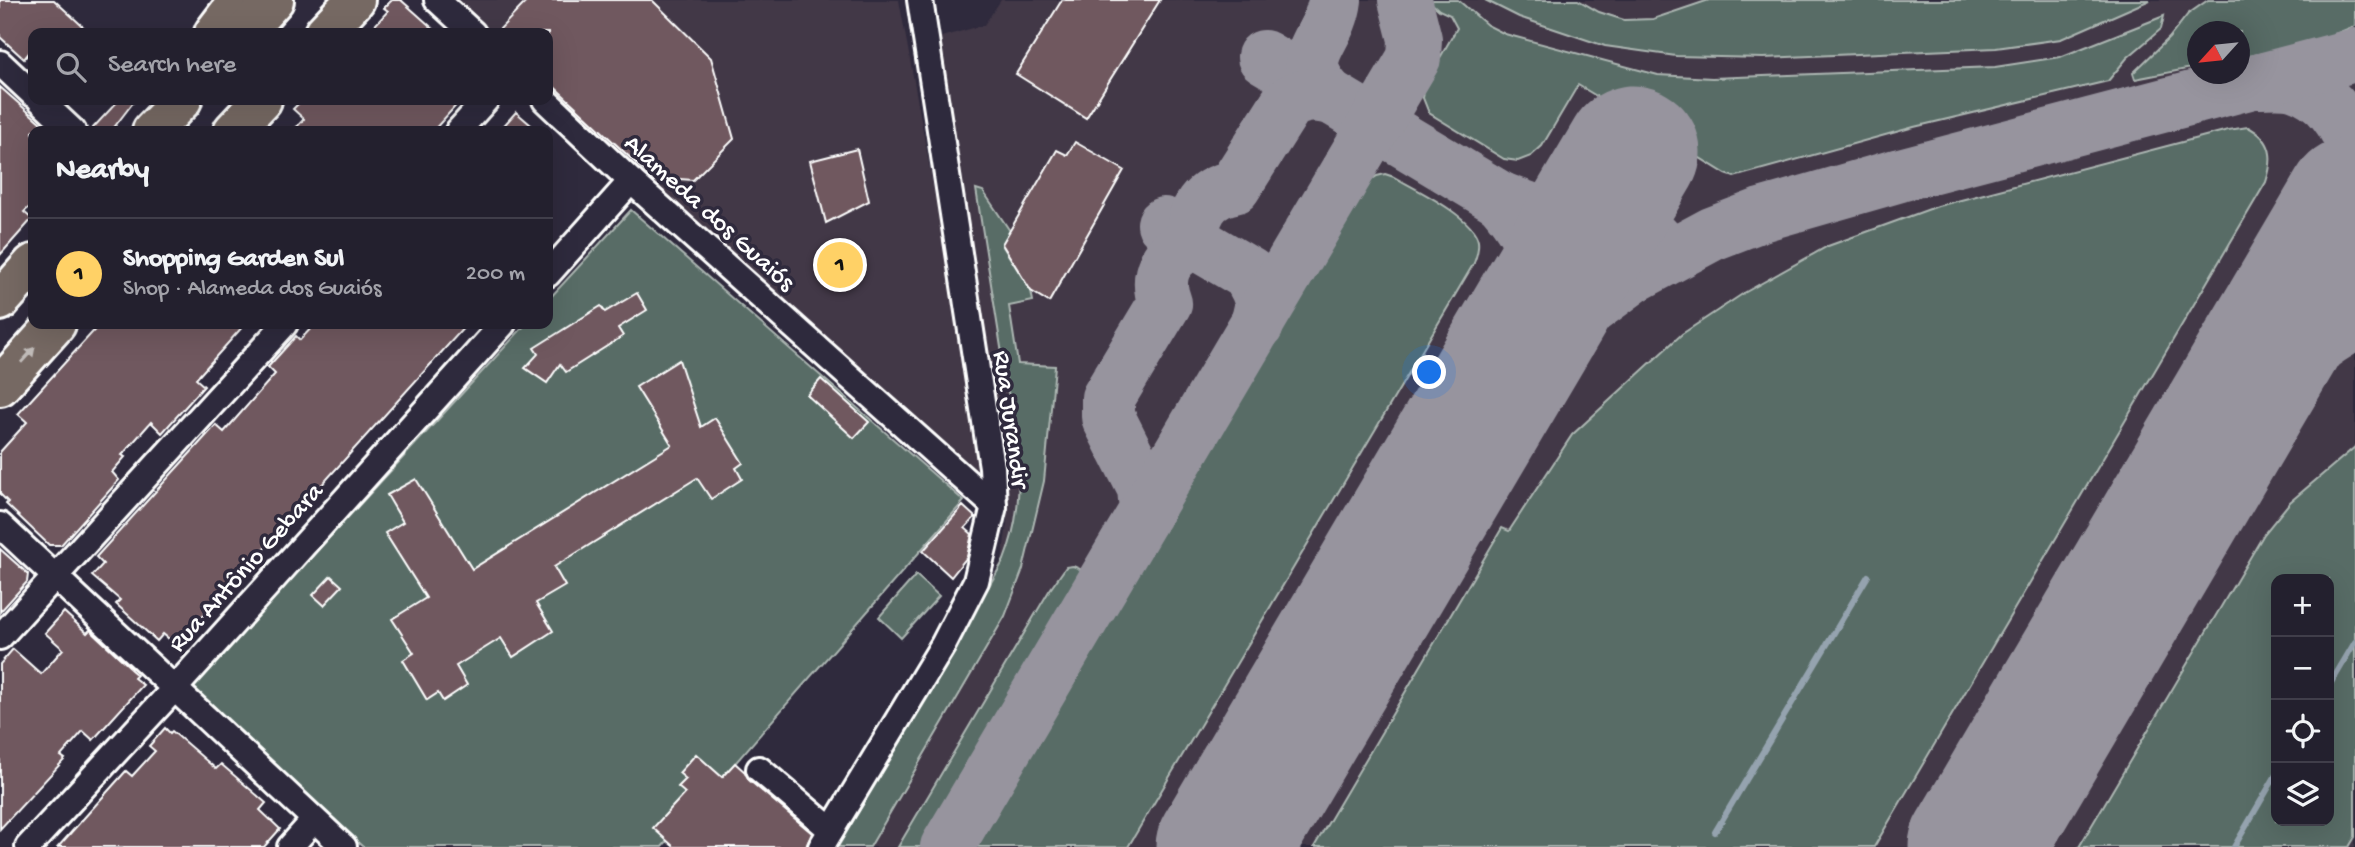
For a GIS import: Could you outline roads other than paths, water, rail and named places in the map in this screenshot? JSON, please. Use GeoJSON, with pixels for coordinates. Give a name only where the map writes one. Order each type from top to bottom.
{"type":"FeatureCollection","features":[{"type":"Feature","properties":{"kind":"highway"},"geometry":{"type":"LineString","coordinates":[[218,28],[239,0]]}},
{"type":"Feature","properties":{"kind":"highway"},"geometry":{"type":"LineString","coordinates":[[249,28],[274,0]]}},
{"type":"Feature","properties":{"kind":"highway"},"geometry":{"type":"LineString","coordinates":[[329,28],[355,0]]}},
{"type":"Feature","properties":{"kind":"highway"},"geometry":{"type":"LineString","coordinates":[[148,126],[160,105]]}},
{"type":"Feature","properties":{"kind":"highway"},"geometry":{"type":"LineString","coordinates":[[157,126],[177,105]]}},
{"type":"Feature","properties":{"kind":"highway"},"geometry":{"type":"LineString","coordinates":[[238,126],[257,105]]}},
{"type":"Feature","properties":{"kind":"highway"},"geometry":{"type":"LineString","coordinates":[[0,301],[28,270]]}},
{"type":"Feature","properties":{"kind":"highway"},"geometry":{"type":"LineString","coordinates":[[0,386],[51,329]]}},
{"type":"Feature","properties":{"kind":"street"},"geometry":{"type":"LineString","coordinates":[[437,0],[468,28]]}},
{"type":"Feature","properties":{"kind":"street","name":"Rua Jurandir"},"geometry":{"type":"LineString","coordinates":[[826,838],[943,645],[976,582],[994,506],[992,467],[919,0]]}},
{"type":"Feature","properties":{"kind":"street"},"geometry":{"type":"LineString","coordinates":[[0,63],[28,89]]}},
{"type":"Feature","properties":{"kind":"street"},"geometry":{"type":"LineString","coordinates":[[45,105],[69,126]]}},
{"type":"Feature","properties":{"kind":"street"},"geometry":{"type":"LineString","coordinates":[[463,126],[481,105]]}},
{"type":"Feature","properties":{"kind":"street","name":"Alameda dos Guaiós"},"geometry":{"type":"LineString","coordinates":[[550,105],[631,181],[994,506]]}},
{"type":"Feature","properties":{"kind":"street"},"geometry":{"type":"LineString","coordinates":[[553,268],[631,181]]}},
{"type":"Feature","properties":{"kind":"street"},"geometry":{"type":"LineString","coordinates":[[0,637],[280,329]]}},
{"type":"Feature","properties":{"kind":"street","name":"Rua Antônio Gebara"},"geometry":{"type":"LineString","coordinates":[[28,847],[498,329]]}},
{"type":"Feature","properties":{"kind":"street"},"geometry":{"type":"LineString","coordinates":[[0,525],[344,847]]}},
{"type":"Feature","properties":{"kind":"street"},"geometry":{"type":"LineString","coordinates":[[760,769],[826,838]]}},
{"type":"Feature","properties":{"kind":"street"},"geometry":{"type":"LineString","coordinates":[[289,847],[314,820]]}},
{"type":"Feature","properties":{"kind":"waterway"},"geometry":{"type":"LineString","coordinates":[[1715,832],[1868,576]]}},
{"type":"Feature","properties":{"kind":"waterway"},"geometry":{"type":"LineString","coordinates":[[2334,678],[2355,642]]}},
{"type":"Feature","properties":{"kind":"waterway"},"geometry":{"type":"LineString","coordinates":[[2234,847],[2271,784]]}},
{"type":"Feature","properties":{"kind":"place","name":"Shopping Garden Sul"},"geometry":{"type":"Point","coordinates":[840,265]}}]}
